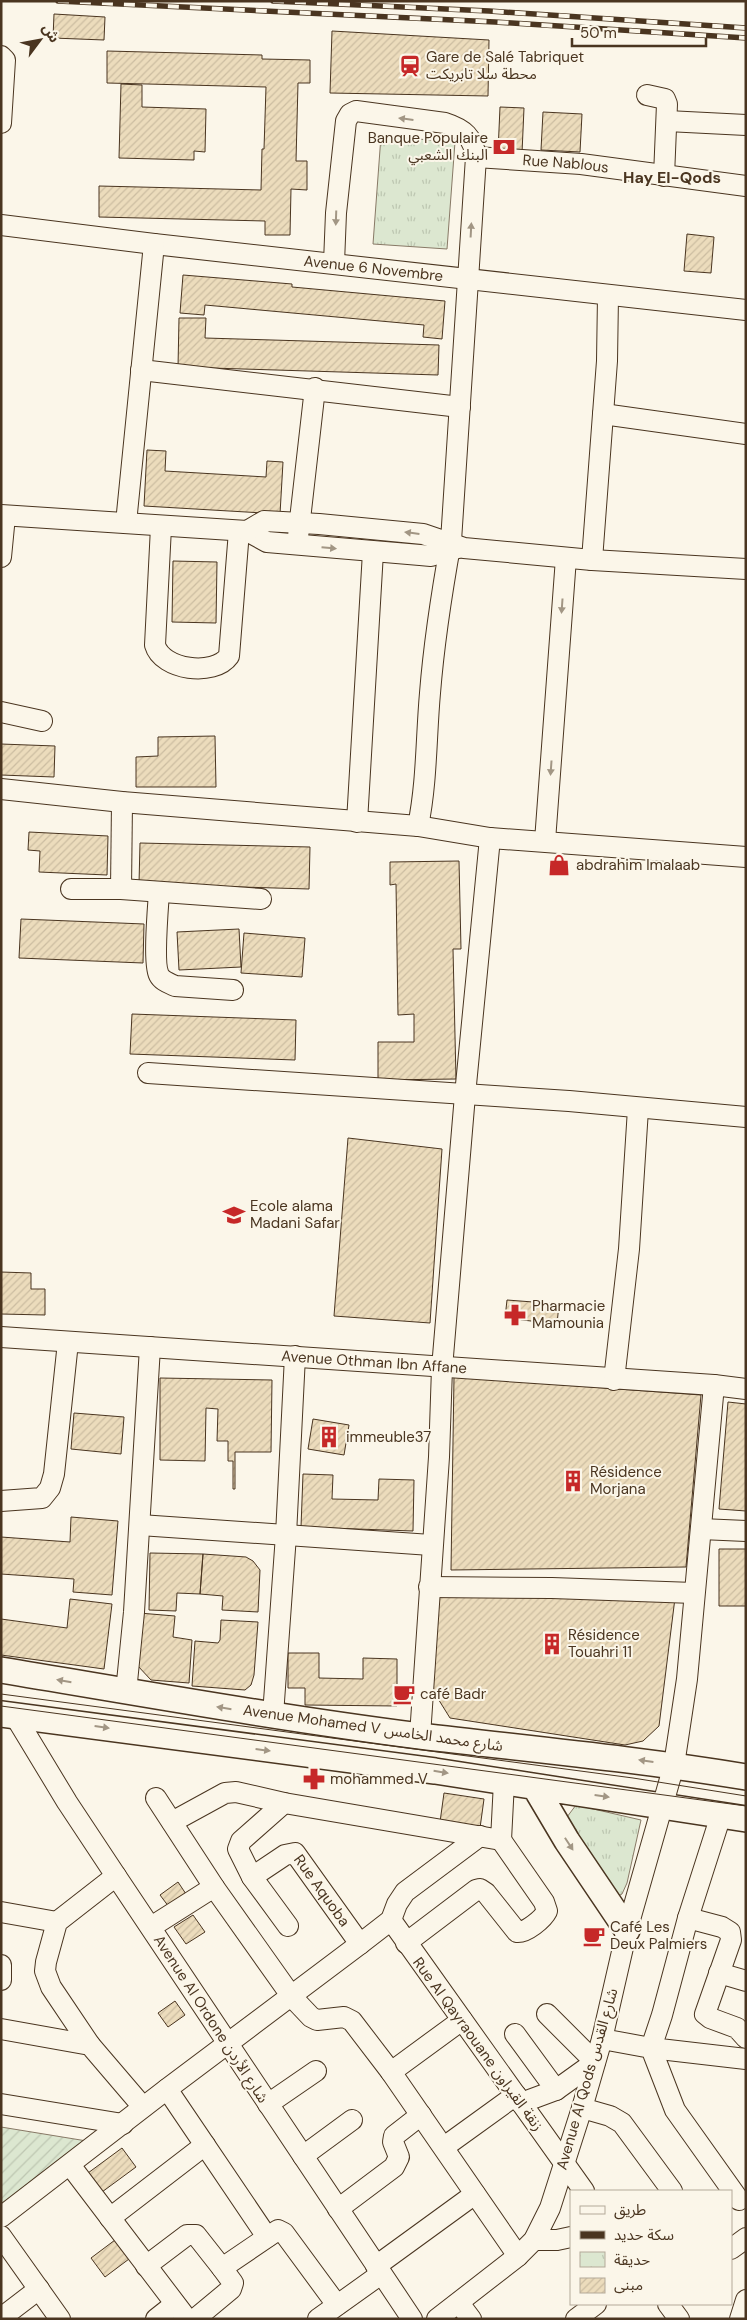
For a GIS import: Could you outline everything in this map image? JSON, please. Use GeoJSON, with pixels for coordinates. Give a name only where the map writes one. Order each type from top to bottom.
{"type":"FeatureCollection","features":[{"type":"Feature","properties":{"kind":"main road","name":"Avenue Mohamed V شارع محمد الخامس"},"geometry":{"type":"LineString","coordinates":[[1,1670],[273,1715],[420,1736],[674,1765],[746,1778]]}},
{"type":"Feature","properties":{"kind":"main road"},"geometry":{"type":"LineString","coordinates":[[8,1715],[504,1782],[746,1819]]}},
{"type":"Feature","properties":{"kind":"main road"},"geometry":{"type":"LineString","coordinates":[[534,1787],[567,1841],[627,1930]]}},
{"type":"Feature","properties":{"kind":"street"},"geometry":{"type":"LineString","coordinates":[[1,56],[5,60],[1,123]]}},
{"type":"Feature","properties":{"kind":"street"},"geometry":{"type":"LineString","coordinates":[[647,95],[665,99],[667,104],[664,176]]}},
{"type":"Feature","properties":{"kind":"street"},"geometry":{"type":"LineString","coordinates":[[334,263],[340,166],[346,122],[350,114],[356,111],[454,126],[468,135],[474,146],[476,157],[452,547],[444,575],[430,692],[424,798],[418,826]]}},
{"type":"Feature","properties":{"kind":"street"},"geometry":{"type":"LineString","coordinates":[[667,121],[746,125]]}},
{"type":"Feature","properties":{"kind":"street","name":"Rue Nablous"},"geometry":{"type":"LineString","coordinates":[[476,157],[581,164],[746,186]]}},
{"type":"Feature","properties":{"kind":"street","name":"Avenue 6 Novembre"},"geometry":{"type":"LineString","coordinates":[[1,225],[608,296],[746,310]]}},
{"type":"Feature","properties":{"kind":"street"},"geometry":{"type":"LineString","coordinates":[[126,523],[154,244]]}},
{"type":"Feature","properties":{"kind":"street"},"geometry":{"type":"LineString","coordinates":[[592,560],[604,414],[608,296]]}},
{"type":"Feature","properties":{"kind":"street"},"geometry":{"type":"LineString","coordinates":[[142,370],[314,388],[460,407]]}},
{"type":"Feature","properties":{"kind":"street"},"geometry":{"type":"LineString","coordinates":[[297,544],[314,388]]}},
{"type":"Feature","properties":{"kind":"street"},"geometry":{"type":"LineString","coordinates":[[604,414],[746,434]]}},
{"type":"Feature","properties":{"kind":"street"},"geometry":{"type":"LineString","coordinates":[[1,557],[3,516],[243,531],[267,542],[373,552],[431,556],[452,547]]}},
{"type":"Feature","properties":{"kind":"street"},"geometry":{"type":"LineString","coordinates":[[243,531],[264,520],[423,534],[452,547],[592,560],[746,569]]}},
{"type":"Feature","properties":{"kind":"street"},"geometry":{"type":"LineString","coordinates":[[161,527],[155,645],[159,655],[169,661],[183,666],[201,668],[221,665],[230,656],[243,531]]}},
{"type":"Feature","properties":{"kind":"street"},"geometry":{"type":"LineString","coordinates":[[357,822],[373,552]]}},
{"type":"Feature","properties":{"kind":"street"},"geometry":{"type":"LineString","coordinates":[[545,841],[566,558]]}},
{"type":"Feature","properties":{"kind":"street"},"geometry":{"type":"LineString","coordinates":[[1,712],[42,721]]}},
{"type":"Feature","properties":{"kind":"street"},"geometry":{"type":"LineString","coordinates":[[1,789],[122,802],[418,826],[490,838],[746,857]]}},
{"type":"Feature","properties":{"kind":"street"},"geometry":{"type":"LineString","coordinates":[[121,889],[122,802]]}},
{"type":"Feature","properties":{"kind":"street"},"geometry":{"type":"LineString","coordinates":[[420,1736],[431,1545],[439,1457],[442,1368],[465,1095],[490,838]]}},
{"type":"Feature","properties":{"kind":"street"},"geometry":{"type":"LineString","coordinates":[[71,889],[121,889],[261,899]]}},
{"type":"Feature","properties":{"kind":"street"},"geometry":{"type":"LineString","coordinates":[[158,892],[157,964],[159,976],[166,982],[176,986],[234,990]]}},
{"type":"Feature","properties":{"kind":"street"},"geometry":{"type":"LineString","coordinates":[[148,1073],[569,1102],[746,1117]]}},
{"type":"Feature","properties":{"kind":"street"},"geometry":{"type":"LineString","coordinates":[[614,1380],[629,1249],[638,1109]]}},
{"type":"Feature","properties":{"kind":"street","name":"Avenue Othman Ibn Affane"},"geometry":{"type":"LineString","coordinates":[[1,1337],[295,1356],[614,1380],[714,1385],[746,1389]]}},
{"type":"Feature","properties":{"kind":"street"},"geometry":{"type":"LineString","coordinates":[[1,1501],[42,1498],[50,1488],[54,1474],[68,1342]]}},
{"type":"Feature","properties":{"kind":"street"},"geometry":{"type":"LineString","coordinates":[[126,1692],[140,1526],[150,1347]]}},
{"type":"Feature","properties":{"kind":"street"},"geometry":{"type":"LineString","coordinates":[[273,1715],[286,1535],[295,1356]]}},
{"type":"Feature","properties":{"kind":"street","name":"Avenue Al Qods شارع القدس"},"geometry":{"type":"LineString","coordinates":[[437,2319],[518,2256],[534,2240],[550,2208],[582,2108],[602,2039],[627,1930],[674,1765],[687,1679],[714,1385]]}},
{"type":"Feature","properties":{"kind":"street"},"geometry":{"type":"LineString","coordinates":[[140,1526],[431,1545]]}},
{"type":"Feature","properties":{"kind":"street"},"geometry":{"type":"LineString","coordinates":[[701,1529],[746,1531]]}},
{"type":"Feature","properties":{"kind":"street"},"geometry":{"type":"LineString","coordinates":[[429,1586],[694,1593]]}},
{"type":"Feature","properties":{"kind":"street","name":"Avenue Al Ordone شارع الأردن"},"geometry":{"type":"LineString","coordinates":[[8,1715],[412,2319]]}},
{"type":"Feature","properties":{"kind":"street"},"geometry":{"type":"LineString","coordinates":[[406,1943],[476,1890],[480,1889],[486,1893],[517,1932],[523,1932],[545,1915],[547,1907],[501,1840],[504,1782]]}},
{"type":"Feature","properties":{"kind":"street"},"geometry":{"type":"LineString","coordinates":[[172,1822],[230,1792],[501,1840]]}},
{"type":"Feature","properties":{"kind":"street"},"geometry":{"type":"LineString","coordinates":[[156,1798],[214,1888],[292,1997],[311,2017],[317,2020],[344,2018],[352,2021],[391,2072],[518,2256]]}},
{"type":"Feature","properties":{"kind":"street"},"geometry":{"type":"LineString","coordinates":[[284,1803],[238,1845],[239,1855],[288,1926]]}},
{"type":"Feature","properties":{"kind":"street"},"geometry":{"type":"LineString","coordinates":[[721,1815],[688,1918],[662,2015],[651,2048],[675,2110],[728,2190]]}},
{"type":"Feature","properties":{"kind":"street"},"geometry":{"type":"LineString","coordinates":[[1,2217],[143,2107],[292,1997],[360,1944],[390,1920],[405,1892],[480,1836]]}},
{"type":"Feature","properties":{"kind":"street","name":"Rue Aquoba"},"geometry":{"type":"LineString","coordinates":[[252,1876],[284,1855],[295,1853],[360,1944]]}},
{"type":"Feature","properties":{"kind":"street"},"geometry":{"type":"LineString","coordinates":[[116,1876],[57,1922],[45,1971],[47,1979],[90,2045],[143,2107]]}},
{"type":"Feature","properties":{"kind":"street"},"geometry":{"type":"LineString","coordinates":[[151,1927],[214,1888]]}},
{"type":"Feature","properties":{"kind":"street"},"geometry":{"type":"LineString","coordinates":[[1,1912],[57,1922]]}},
{"type":"Feature","properties":{"kind":"street"},"geometry":{"type":"LineString","coordinates":[[688,1918],[722,1927],[730,1932],[730,1940],[705,2014],[710,2018],[737,2028],[746,2038]]}},
{"type":"Feature","properties":{"kind":"street","name":"Rue Al Qayraouane زنقة القيراون"},"geometry":{"type":"LineString","coordinates":[[390,1920],[583,2190]]}},
{"type":"Feature","properties":{"kind":"street"},"geometry":{"type":"LineString","coordinates":[[1,1965],[1,1980]]}},
{"type":"Feature","properties":{"kind":"street"},"geometry":{"type":"LineString","coordinates":[[719,1973],[746,1981]]}},
{"type":"Feature","properties":{"kind":"street"},"geometry":{"type":"LineString","coordinates":[[444,2148],[518,2099],[556,2090],[595,2062],[547,2014]]}},
{"type":"Feature","properties":{"kind":"street"},"geometry":{"type":"LineString","coordinates":[[391,2072],[462,2020]]}},
{"type":"Feature","properties":{"kind":"street"},"geometry":{"type":"LineString","coordinates":[[1,2029],[90,2045]]}},
{"type":"Feature","properties":{"kind":"street"},"geometry":{"type":"LineString","coordinates":[[515,2034],[556,2090]]}},
{"type":"Feature","properties":{"kind":"street"},"geometry":{"type":"LineString","coordinates":[[602,2039],[651,2048],[746,2058]]}},
{"type":"Feature","properties":{"kind":"street"},"geometry":{"type":"LineString","coordinates":[[268,2104],[316,2071]]}},
{"type":"Feature","properties":{"kind":"street"},"geometry":{"type":"LineString","coordinates":[[167,2089],[267,2237]]}},
{"type":"Feature","properties":{"kind":"street"},"geometry":{"type":"LineString","coordinates":[[1,2104],[123,2124]]}},
{"type":"Feature","properties":{"kind":"street"},"geometry":{"type":"LineString","coordinates":[[582,2108],[610,2116],[622,2123],[671,2190]]}},
{"type":"Feature","properties":{"kind":"street"},"geometry":{"type":"LineString","coordinates":[[338,2209],[394,2167],[399,2157],[393,2142],[394,2136],[421,2115]]}},
{"type":"Feature","properties":{"kind":"street"},"geometry":{"type":"LineString","coordinates":[[303,2156],[352,2120]]}},
{"type":"Feature","properties":{"kind":"street"},"geometry":{"type":"LineString","coordinates":[[110,2218],[204,2144]]}},
{"type":"Feature","properties":{"kind":"street"},"geometry":{"type":"LineString","coordinates":[[70,2165],[181,2311],[156,2319]]}},
{"type":"Feature","properties":{"kind":"street"},"geometry":{"type":"LineString","coordinates":[[318,2319],[475,2194]]}},
{"type":"Feature","properties":{"kind":"street"},"geometry":{"type":"LineString","coordinates":[[222,2268],[278,2230],[284,2233],[337,2305]]}},
{"type":"Feature","properties":{"kind":"street"},"geometry":{"type":"LineString","coordinates":[[146,2266],[187,2234],[193,2234],[233,2283],[231,2289],[196,2319]]}},
{"type":"Feature","properties":{"kind":"street"},"geometry":{"type":"LineString","coordinates":[[1,2236],[60,2319]]}},
{"type":"Feature","properties":{"kind":"street"},"geometry":{"type":"LineString","coordinates":[[534,2240],[556,2240],[570,2237]]}},
{"type":"Feature","properties":{"kind":"street"},"geometry":{"type":"LineString","coordinates":[[732,2248],[746,2238]]}},
{"type":"Feature","properties":{"kind":"street"},"geometry":{"type":"LineString","coordinates":[[1,2318],[39,2289]]}},
{"type":"Feature","properties":{"kind":"street"},"geometry":{"type":"LineString","coordinates":[[740,2319],[746,2300]]}},
{"type":"Feature","properties":{"kind":"street"},"geometry":{"type":"LineString","coordinates":[[459,2303],[470,2319]]}},
{"type":"Feature","properties":{"kind":"street"},"geometry":{"type":"LineString","coordinates":[[576,2319],[595,2305]]}},
{"type":"Feature","properties":{"kind":"street"},"geometry":{"type":"LineString","coordinates":[[669,2305],[679,2319]]}},
{"type":"Feature","properties":{"kind":"green space"},"geometry":{"type":"Polygon","coordinates":[[[381,136],[455,142],[447,249],[373,244],[381,136]]]}},
{"type":"Feature","properties":{"kind":"green space"},"geometry":{"type":"Polygon","coordinates":[[[576,1805],[641,1820],[627,1883],[622,1894],[618,1896],[612,1894],[567,1817],[576,1805]]]}},
{"type":"Feature","properties":{"kind":"green space"},"geometry":{"type":"Polygon","coordinates":[[[1,2127],[99,2143],[1,2217],[1,2127]]]}},
{"type":"Feature","properties":{"kind":"building"},"geometry":{"type":"Polygon","coordinates":[[[54,14],[105,17],[104,40],[53,38],[54,14]]]}},
{"type":"Feature","properties":{"kind":"building","name":"Gare de Salé Tabriquet محطة سلا تابريكت"},"geometry":{"type":"Polygon","coordinates":[[[332,31],[489,40],[488,96],[330,93],[332,31]]]}},
{"type":"Feature","properties":{"kind":"building"},"geometry":{"type":"Polygon","coordinates":[[[107,51],[262,55],[262,59],[310,60],[310,83],[298,83],[296,161],[307,161],[307,190],[291,189],[290,235],[265,235],[265,221],[99,217],[99,186],[261,190],[262,149],[264,149],[266,87],[107,83],[107,51]]]}},
{"type":"Feature","properties":{"kind":"building"},"geometry":{"type":"Polygon","coordinates":[[[121,84],[142,85],[142,107],[206,109],[205,152],[194,151],[194,160],[119,158],[121,84]]]}},
{"type":"Feature","properties":{"kind":"building"},"geometry":{"type":"Polygon","coordinates":[[[500,107],[524,108],[522,153],[498,152],[500,107]]]}},
{"type":"Feature","properties":{"kind":"building"},"geometry":{"type":"Polygon","coordinates":[[[543,112],[582,114],[580,152],[541,150],[543,112]]]}},
{"type":"Feature","properties":{"kind":"building"},"geometry":{"type":"Polygon","coordinates":[[[687,234],[714,237],[711,273],[684,271],[687,234]]]}},
{"type":"Feature","properties":{"kind":"building"},"geometry":{"type":"Polygon","coordinates":[[[183,275],[292,284],[292,287],[445,301],[442,339],[423,337],[424,325],[205,305],[204,315],[180,313],[183,275]]]}},
{"type":"Feature","properties":{"kind":"building"},"geometry":{"type":"Polygon","coordinates":[[[179,318],[206,318],[205,338],[439,345],[438,375],[178,367],[179,318]]]}},
{"type":"Feature","properties":{"kind":"building"},"geometry":{"type":"Polygon","coordinates":[[[147,450],[166,451],[165,471],[266,477],[267,461],[283,462],[280,514],[144,506],[147,450]]]}},
{"type":"Feature","properties":{"kind":"building"},"geometry":{"type":"Polygon","coordinates":[[[173,561],[217,562],[216,623],[172,622],[173,561]]]}},
{"type":"Feature","properties":{"kind":"building"},"geometry":{"type":"Polygon","coordinates":[[[215,736],[216,787],[136,787],[136,757],[158,756],[158,737],[215,736]]]}},
{"type":"Feature","properties":{"kind":"building"},"geometry":{"type":"Polygon","coordinates":[[[1,744],[55,746],[54,777],[1,775],[1,744]]]}},
{"type":"Feature","properties":{"kind":"building"},"geometry":{"type":"Polygon","coordinates":[[[29,832],[108,836],[107,875],[39,872],[40,851],[28,850],[29,832]]]}},
{"type":"Feature","properties":{"kind":"building"},"geometry":{"type":"Polygon","coordinates":[[[140,843],[310,847],[309,889],[139,884],[140,843]]]}},
{"type":"Feature","properties":{"kind":"building"},"geometry":{"type":"Polygon","coordinates":[[[459,861],[461,949],[453,949],[456,1079],[378,1080],[378,1042],[414,1042],[414,1014],[398,1015],[396,884],[390,885],[390,862],[459,861]]]}},
{"type":"Feature","properties":{"kind":"building"},"geometry":{"type":"Polygon","coordinates":[[[21,919],[144,924],[143,963],[19,958],[21,919]]]}},
{"type":"Feature","properties":{"kind":"building"},"geometry":{"type":"Polygon","coordinates":[[[239,929],[241,967],[179,970],[177,932],[239,929]]]}},
{"type":"Feature","properties":{"kind":"building"},"geometry":{"type":"Polygon","coordinates":[[[244,933],[305,938],[302,977],[241,973],[244,933]]]}},
{"type":"Feature","properties":{"kind":"building"},"geometry":{"type":"Polygon","coordinates":[[[132,1014],[296,1020],[295,1060],[130,1054],[132,1014]]]}},
{"type":"Feature","properties":{"kind":"building"},"geometry":{"type":"Polygon","coordinates":[[[348,1138],[442,1149],[430,1323],[334,1316],[348,1138]]]}},
{"type":"Feature","properties":{"kind":"building"},"geometry":{"type":"Polygon","coordinates":[[[1,1272],[31,1273],[31,1289],[45,1289],[45,1315],[1,1314],[1,1272]]]}},
{"type":"Feature","properties":{"kind":"building"},"geometry":{"type":"Polygon","coordinates":[[[507,1300],[559,1304],[557,1324],[505,1318],[507,1300]]]}},
{"type":"Feature","properties":{"kind":"building","name":"Résidence Morjana"},"geometry":{"type":"Polygon","coordinates":[[[454,1377],[701,1395],[686,1567],[451,1570],[454,1377]]]}},
{"type":"Feature","properties":{"kind":"building"},"geometry":{"type":"Polygon","coordinates":[[[160,1378],[272,1380],[271,1452],[235,1452],[235,1489],[233,1489],[233,1461],[228,1461],[228,1441],[217,1441],[218,1409],[206,1408],[205,1461],[160,1460],[160,1378]]]}},
{"type":"Feature","properties":{"kind":"building"},"geometry":{"type":"Polygon","coordinates":[[[728,1402],[746,1404],[746,1511],[719,1509],[728,1402]]]}},
{"type":"Feature","properties":{"kind":"building"},"geometry":{"type":"Polygon","coordinates":[[[74,1413],[124,1417],[121,1454],[71,1449],[74,1413]]]}},
{"type":"Feature","properties":{"kind":"building","name":"immeuble37"},"geometry":{"type":"Polygon","coordinates":[[[313,1419],[349,1425],[344,1455],[308,1449],[313,1419]]]}},
{"type":"Feature","properties":{"kind":"building"},"geometry":{"type":"Polygon","coordinates":[[[303,1474],[333,1475],[332,1499],[378,1500],[379,1479],[414,1480],[413,1531],[301,1527],[303,1474]]]}},
{"type":"Feature","properties":{"kind":"building"},"geometry":{"type":"Polygon","coordinates":[[[71,1517],[118,1521],[112,1595],[73,1592],[74,1579],[1,1574],[1,1537],[70,1542],[71,1517]]]}},
{"type":"Feature","properties":{"kind":"building"},"geometry":{"type":"Polygon","coordinates":[[[719,1549],[746,1549],[746,1606],[719,1606],[719,1549]]]}},
{"type":"Feature","properties":{"kind":"building"},"geometry":{"type":"Polygon","coordinates":[[[150,1553],[203,1554],[200,1594],[177,1593],[176,1611],[149,1610],[150,1553]]]}},
{"type":"Feature","properties":{"kind":"building"},"geometry":{"type":"Polygon","coordinates":[[[203,1554],[246,1557],[253,1561],[260,1570],[258,1612],[222,1610],[223,1596],[200,1594],[203,1554]]]}},
{"type":"Feature","properties":{"kind":"building","name":"Résidence Touahri 11"},"geometry":{"type":"Polygon","coordinates":[[[439,1594],[675,1598],[659,1726],[643,1741],[625,1745],[450,1718],[432,1689],[439,1594]]]}},
{"type":"Feature","properties":{"kind":"building"},"geometry":{"type":"Polygon","coordinates":[[[70,1599],[112,1604],[104,1669],[1,1655],[1,1619],[67,1628],[70,1599]]]}},
{"type":"Feature","properties":{"kind":"building"},"geometry":{"type":"Polygon","coordinates":[[[139,1613],[175,1616],[173,1637],[192,1640],[189,1683],[151,1680],[137,1665],[139,1613]]]}},
{"type":"Feature","properties":{"kind":"building"},"geometry":{"type":"Polygon","coordinates":[[[221,1620],[258,1622],[254,1675],[251,1685],[245,1690],[192,1686],[195,1641],[218,1643],[220,1640],[221,1620]]]}},
{"type":"Feature","properties":{"kind":"building"},"geometry":{"type":"Polygon","coordinates":[[[288,1653],[319,1653],[319,1678],[363,1679],[363,1658],[397,1659],[397,1706],[305,1705],[305,1688],[288,1688],[288,1653]]]}},
{"type":"Feature","properties":{"kind":"building"},"geometry":{"type":"Polygon","coordinates":[[[444,1793],[484,1799],[480,1828],[440,1822],[444,1793]]]}},
{"type":"Feature","properties":{"kind":"building"},"geometry":{"type":"Polygon","coordinates":[[[178,1882],[186,1894],[169,1907],[160,1895],[178,1882]]]}},
{"type":"Feature","properties":{"kind":"building"},"geometry":{"type":"Polygon","coordinates":[[[193,1915],[205,1932],[186,1944],[174,1927],[193,1915]]]}},
{"type":"Feature","properties":{"kind":"building"},"geometry":{"type":"Polygon","coordinates":[[[175,2001],[185,2015],[168,2027],[158,2013],[175,2001]]]}},
{"type":"Feature","properties":{"kind":"building"},"geometry":{"type":"Polygon","coordinates":[[[122,2148],[136,2167],[102,2192],[88,2173],[122,2148]]]}},
{"type":"Feature","properties":{"kind":"building"},"geometry":{"type":"Polygon","coordinates":[[[115,2240],[129,2259],[105,2277],[91,2258],[115,2240]]]}},
{"type":"Feature","properties":{"kind":"tram line"},"geometry":{"type":"LineString","coordinates":[[1,1694],[633,1778],[746,1796]]}},
{"type":"Feature","properties":{"kind":"tram line"},"geometry":{"type":"LineString","coordinates":[[1,1706],[746,1806]]}},
{"type":"Feature","properties":{"kind":"railway"},"geometry":{"type":"LineString","coordinates":[[58,1],[495,22],[746,38]]}},
{"type":"Feature","properties":{"kind":"railway"},"geometry":{"type":"LineString","coordinates":[[273,1],[489,11],[746,28]]}},
{"type":"Feature","properties":{"kind":"place","name":"Gare de Salé Tabriquet محطة سلا تابريكت"},"geometry":{"type":"Point","coordinates":[410,66]}},
{"type":"Feature","properties":{"kind":"place","name":"Banque Populaire البنك الشعبي"},"geometry":{"type":"Point","coordinates":[504,147]}},
{"type":"Feature","properties":{"kind":"place","name":"abdrahim lmalaab"},"geometry":{"type":"Point","coordinates":[559,865]}},
{"type":"Feature","properties":{"kind":"place","name":"Ecole alama Madani Safar"},"geometry":{"type":"Point","coordinates":[234,1215]}},
{"type":"Feature","properties":{"kind":"place","name":"Pharmacie Mamounia"},"geometry":{"type":"Point","coordinates":[515,1315]}},
{"type":"Feature","properties":{"kind":"place","name":"immeuble37"},"geometry":{"type":"Point","coordinates":[329,1437]}},
{"type":"Feature","properties":{"kind":"place","name":"Résidence Morjana"},"geometry":{"type":"Point","coordinates":[573,1481]}},
{"type":"Feature","properties":{"kind":"place","name":"Résidence Touahri 11"},"geometry":{"type":"Point","coordinates":[552,1644]}},
{"type":"Feature","properties":{"kind":"place","name":"café Badr"},"geometry":{"type":"Point","coordinates":[404,1694]}},
{"type":"Feature","properties":{"kind":"place","name":"mohammed V"},"geometry":{"type":"Point","coordinates":[314,1779]}},
{"type":"Feature","properties":{"kind":"place","name":"Café Les Deux Palmiers"},"geometry":{"type":"Point","coordinates":[594,1936]}},
{"type":"Feature","properties":{"kind":"district","name":"Hay El-Qods"},"geometry":{"type":"Point","coordinates":[672,177]}}]}
